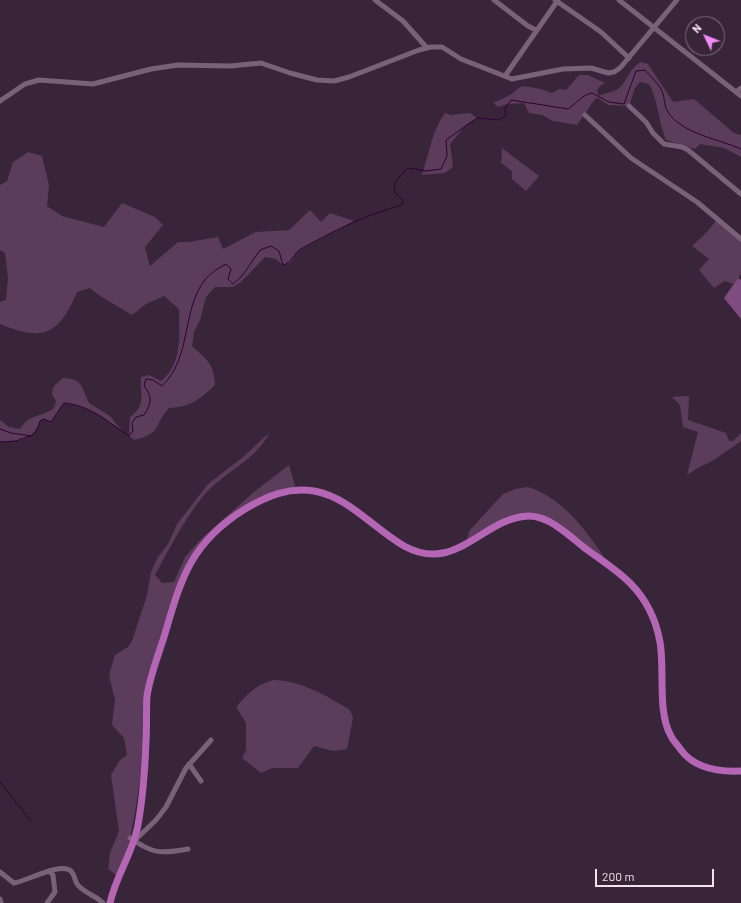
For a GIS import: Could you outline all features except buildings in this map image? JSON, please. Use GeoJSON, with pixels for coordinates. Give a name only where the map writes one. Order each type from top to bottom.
{"type":"FeatureCollection","features":[{"type":"Feature","properties":{"kind":"highway"},"geometry":{"type":"LineString","coordinates":[[110,903],[115,882],[132,840],[144,775],[147,696],[185,572],[200,548],[220,528],[251,506],[285,491],[311,490],[326,494],[352,509],[407,547],[426,553],[441,553],[458,548],[501,523],[517,518],[531,516],[554,524],[630,582],[647,605],[654,619],[660,643],[665,720],[670,736],[684,755],[704,768],[712,770],[741,771]]}},
{"type":"Feature","properties":{"kind":"street"},"geometry":{"type":"LineString","coordinates":[[375,0],[404,20],[427,48]]}},
{"type":"Feature","properties":{"kind":"street"},"geometry":{"type":"LineString","coordinates":[[494,0],[528,26],[536,30]]}},
{"type":"Feature","properties":{"kind":"street"},"geometry":{"type":"LineString","coordinates":[[505,76],[557,0],[601,32],[629,58]]}},
{"type":"Feature","properties":{"kind":"street"},"geometry":{"type":"LineString","coordinates":[[619,0],[739,94],[741,88]]}},
{"type":"Feature","properties":{"kind":"street"},"geometry":{"type":"LineString","coordinates":[[0,100],[25,84],[39,80],[94,84],[151,69],[178,65],[230,66],[261,63],[317,80],[334,81],[349,77],[427,48],[442,47],[461,59],[512,79],[579,68],[591,68],[608,73],[617,71],[677,0]]}},
{"type":"Feature","properties":{"kind":"street"},"geometry":{"type":"LineString","coordinates":[[629,106],[646,122],[659,141],[664,144],[682,147],[688,150],[741,194]]}},
{"type":"Feature","properties":{"kind":"street"},"geometry":{"type":"LineString","coordinates":[[585,115],[631,158],[697,202],[741,239]]}},
{"type":"Feature","properties":{"kind":"street"},"geometry":{"type":"LineString","coordinates":[[188,849],[168,853],[157,852],[143,848],[132,840],[147,830],[166,807],[180,778],[189,764],[211,740]]}},
{"type":"Feature","properties":{"kind":"street"},"geometry":{"type":"LineString","coordinates":[[189,764],[201,781]]}},
{"type":"Feature","properties":{"kind":"street"},"geometry":{"type":"LineString","coordinates":[[0,872],[14,883],[22,882],[58,869],[72,872],[78,886],[96,896],[103,903]]}},
{"type":"Feature","properties":{"kind":"street"},"geometry":{"type":"LineString","coordinates":[[47,903],[55,892],[53,875],[49,871]]}},
{"type":"Feature","properties":{"kind":"shaded area"},"geometry":{"type":"Polygon","coordinates":[[[641,62],[648,64],[673,102],[694,99],[734,133],[741,135],[741,157],[724,148],[700,144],[695,149],[666,140],[661,126],[657,105],[649,84],[640,82],[635,88],[629,106],[608,105],[598,98],[595,99],[577,125],[553,121],[542,115],[529,113],[524,103],[508,104],[498,107],[493,103],[521,87],[536,88],[552,93],[560,89],[566,90],[579,75],[588,75],[605,83],[599,87],[597,91],[599,96],[618,89],[631,71],[641,62]]]}},
{"type":"Feature","properties":{"kind":"shaded area"},"geometry":{"type":"Polygon","coordinates":[[[445,113],[451,115],[470,113],[477,118],[466,125],[450,144],[453,167],[445,173],[422,175],[434,135],[445,113]]]}},
{"type":"Feature","properties":{"kind":"shaded area"},"geometry":{"type":"Polygon","coordinates":[[[502,148],[539,176],[526,191],[512,179],[512,171],[501,163],[502,148]]]}},
{"type":"Feature","properties":{"kind":"shaded area"},"geometry":{"type":"Polygon","coordinates":[[[28,152],[42,156],[49,185],[47,206],[62,216],[104,227],[122,203],[155,217],[163,225],[145,247],[150,266],[178,242],[188,242],[218,237],[223,249],[256,232],[289,230],[310,210],[321,222],[330,213],[354,221],[298,251],[290,263],[283,265],[276,259],[265,257],[241,282],[233,287],[215,287],[206,297],[200,320],[194,332],[192,346],[209,362],[213,372],[215,385],[194,402],[183,406],[169,408],[153,432],[149,435],[134,440],[129,436],[130,417],[136,412],[141,403],[141,377],[149,375],[161,381],[173,366],[178,348],[179,309],[164,296],[146,304],[132,315],[100,296],[90,288],[77,292],[63,318],[56,326],[48,331],[28,333],[0,324],[0,302],[6,300],[8,278],[5,253],[0,250],[0,185],[7,181],[13,162],[28,152]]]}},
{"type":"Feature","properties":{"kind":"shaded area"},"geometry":{"type":"Polygon","coordinates":[[[717,220],[741,239],[741,274],[734,284],[725,281],[714,288],[699,270],[709,259],[692,246],[717,220]]]}},
{"type":"Feature","properties":{"kind":"shaded area"},"geometry":{"type":"Polygon","coordinates":[[[738,278],[741,280],[741,319],[724,298],[738,278]]]}},
{"type":"Feature","properties":{"kind":"shaded area"},"geometry":{"type":"Polygon","coordinates":[[[63,378],[78,382],[83,388],[89,403],[110,416],[123,432],[95,413],[72,404],[64,403],[51,422],[44,419],[40,421],[37,428],[29,436],[24,439],[0,442],[0,420],[9,427],[20,429],[28,420],[54,408],[56,401],[52,394],[53,387],[63,378]]]}},
{"type":"Feature","properties":{"kind":"shaded area"},"geometry":{"type":"Polygon","coordinates":[[[689,396],[688,420],[726,433],[729,441],[733,441],[741,433],[741,441],[714,460],[687,475],[698,432],[683,427],[680,405],[672,397],[689,396]]]}},
{"type":"Feature","properties":{"kind":"shaded area"},"geometry":{"type":"Polygon","coordinates":[[[270,432],[256,451],[206,493],[192,511],[155,575],[162,583],[174,582],[185,557],[201,539],[254,492],[289,465],[296,489],[273,493],[221,523],[187,563],[146,688],[142,766],[135,813],[126,858],[116,875],[108,869],[110,853],[119,831],[111,775],[120,760],[127,755],[124,738],[112,725],[115,700],[109,675],[115,655],[128,647],[132,641],[147,595],[151,572],[158,557],[168,544],[177,524],[208,484],[243,457],[270,432]]]}},
{"type":"Feature","properties":{"kind":"shaded area"},"geometry":{"type":"Polygon","coordinates":[[[528,487],[554,500],[565,509],[585,531],[611,567],[544,520],[517,518],[466,546],[469,531],[503,494],[516,489],[528,487]]]}},
{"type":"Feature","properties":{"kind":"shaded area"},"geometry":{"type":"Polygon","coordinates":[[[273,680],[303,686],[323,694],[350,710],[353,718],[347,749],[333,751],[314,746],[298,768],[272,768],[261,773],[242,758],[246,750],[246,723],[236,707],[256,687],[273,680]]]}},
{"type":"Feature","properties":{"kind":"waterway"},"geometry":{"type":"LineString","coordinates":[[0,429],[11,433],[32,436],[37,430],[40,421],[44,419],[51,422],[64,403],[83,407],[91,411],[129,436],[133,431],[132,423],[136,417],[144,415],[149,404],[150,397],[144,386],[146,379],[153,380],[162,386],[171,374],[178,362],[192,307],[197,294],[204,281],[211,274],[226,264],[231,269],[228,279],[233,284],[242,276],[260,250],[271,246],[279,251],[283,265],[289,262],[301,249],[325,236],[362,219],[402,205],[403,200],[394,192],[395,182],[408,168],[426,171],[441,169],[447,156],[446,140],[477,118],[498,120],[506,116],[505,108],[511,100],[568,109],[582,97],[592,93],[609,102],[624,104],[636,71],[645,70],[661,88],[667,110],[682,126],[691,131],[741,149]]}},
{"type":"Feature","properties":{"kind":"waterway"},"geometry":{"type":"LineString","coordinates":[[0,442],[16,441],[30,436]]}},
{"type":"Feature","properties":{"kind":"waterway"},"geometry":{"type":"LineString","coordinates":[[0,782],[31,821]]}}]}
